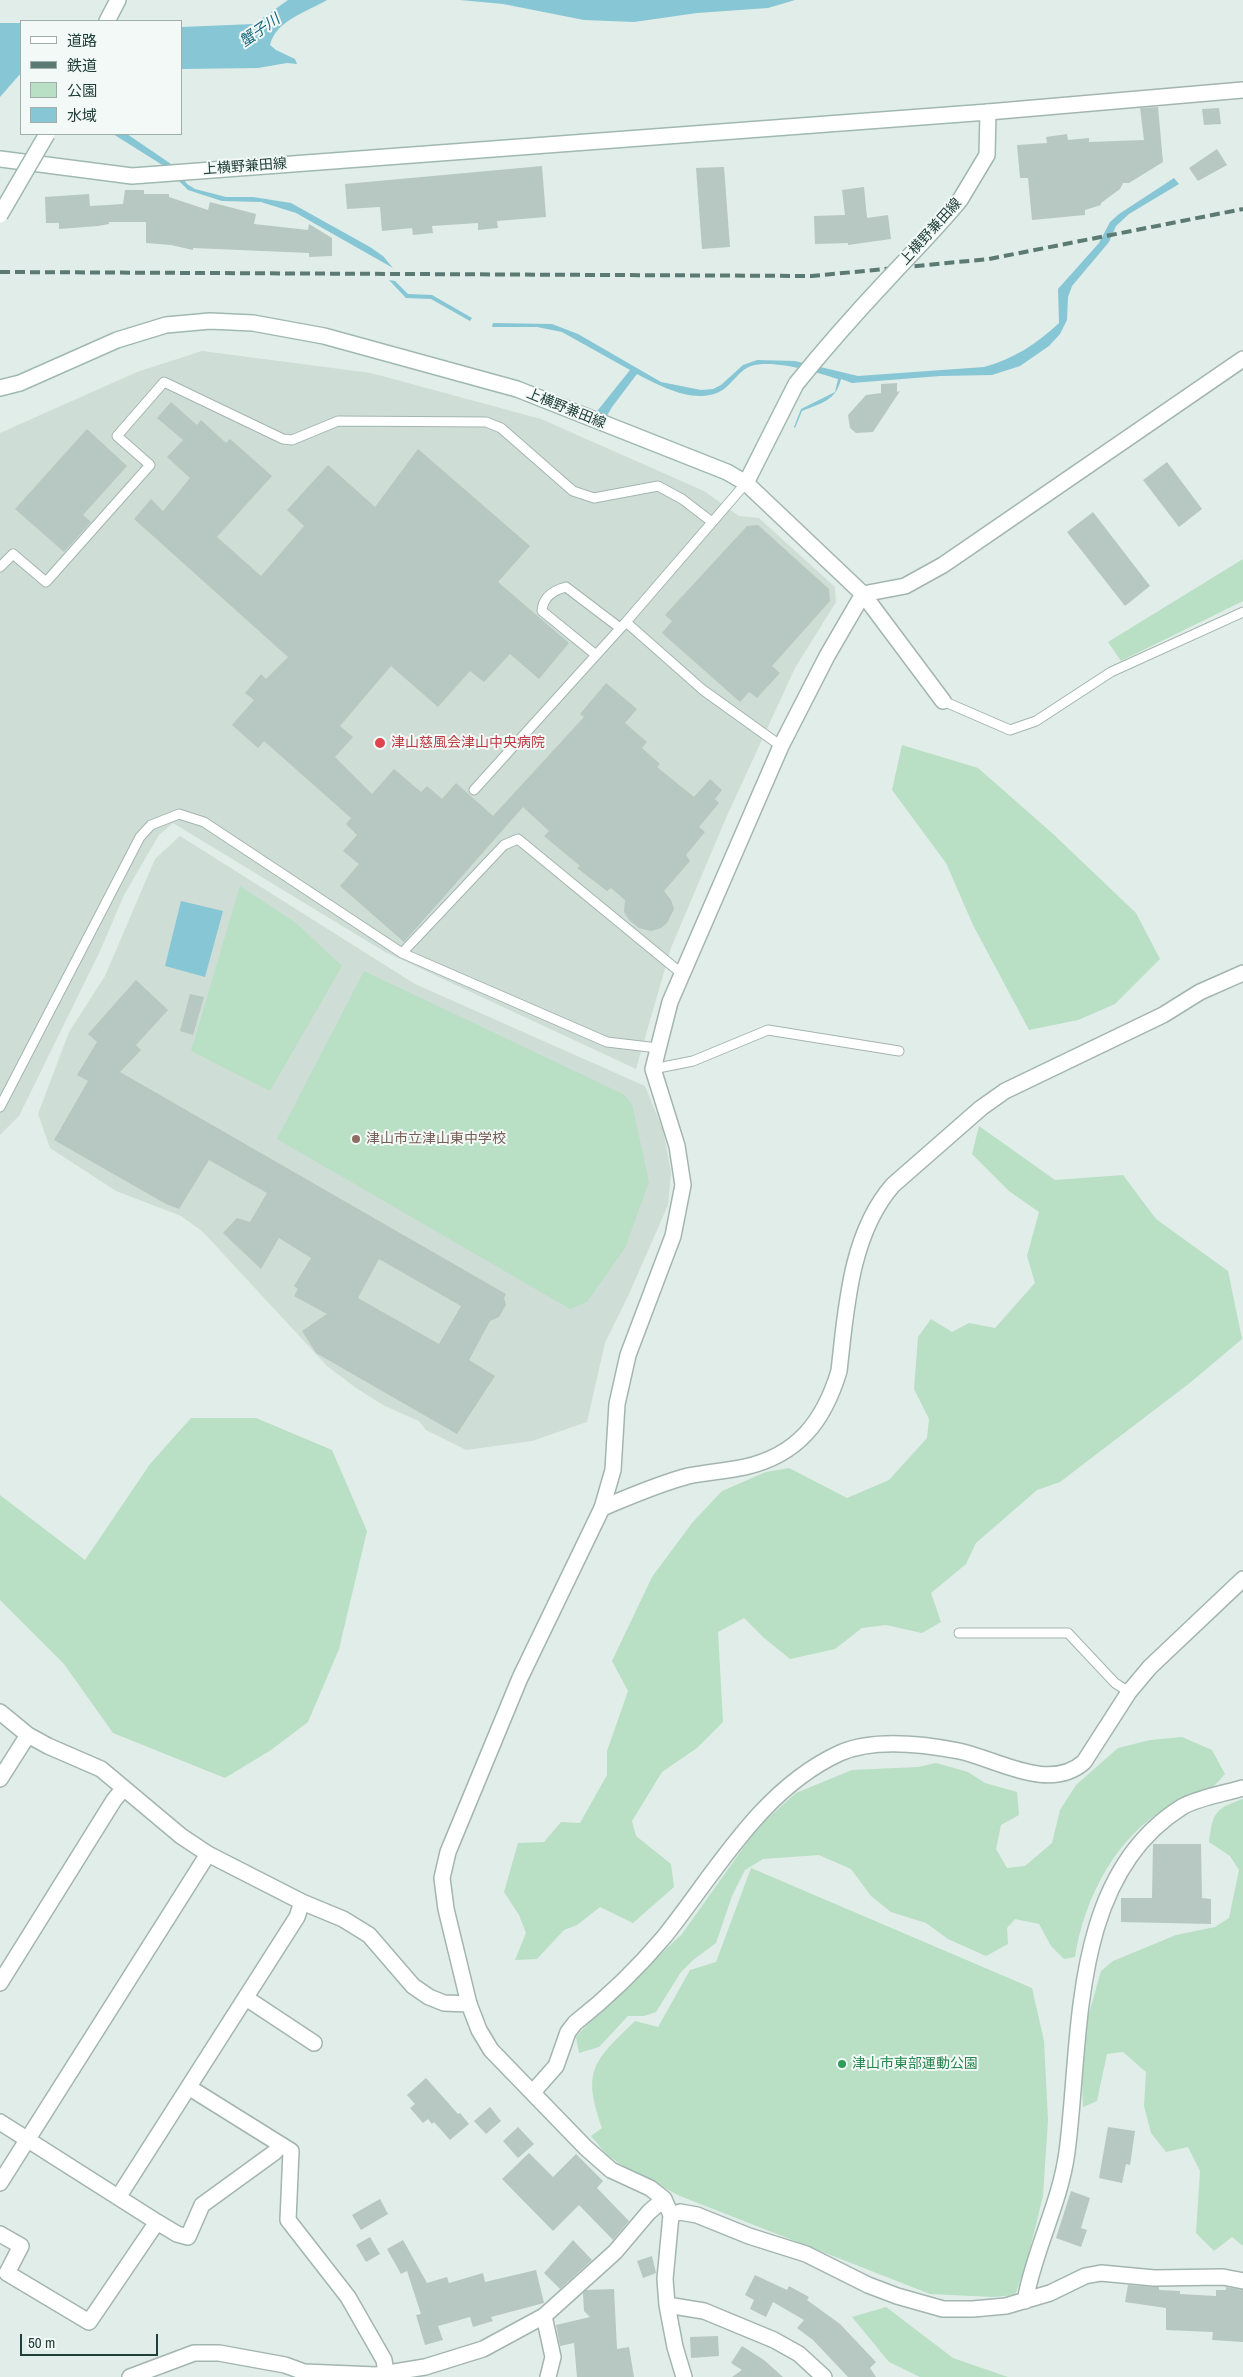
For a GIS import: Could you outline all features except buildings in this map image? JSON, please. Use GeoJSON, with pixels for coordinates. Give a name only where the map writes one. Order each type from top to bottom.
{"type":"FeatureCollection","features":[{"type":"Feature","properties":{"kind":"street"},"geometry":{"type":"LineString","coordinates":[[108,20],[118,0]]}},
{"type":"Feature","properties":{"kind":"street"},"geometry":{"type":"LineString","coordinates":[[988,112],[1243,90]]}},
{"type":"Feature","properties":{"kind":"street","name":"上横野兼田線"},"geometry":{"type":"LineString","coordinates":[[0,159],[132,176],[988,112],[987,156],[960,200],[932,235],[888,278],[796,384],[746,483],[728,472],[517,389],[324,336],[253,323],[210,321],[166,325],[117,340],[20,383],[0,388]]}},
{"type":"Feature","properties":{"kind":"street"},"geometry":{"type":"LineString","coordinates":[[0,215],[46,135]]}},
{"type":"Feature","properties":{"kind":"street"},"geometry":{"type":"LineString","coordinates":[[684,2377],[674,2347],[667,2305],[665,2279],[671,2215],[664,2200],[650,2188],[611,2170],[586,2148],[491,2050],[479,2030],[469,2004],[446,1909],[442,1878],[448,1852],[520,1678],[602,1508],[613,1470],[617,1404],[628,1356],[673,1236],[683,1185],[677,1146],[653,1069],[670,1002],[781,746],[827,656],[863,594],[905,586],[943,565],[1243,359]]}},
{"type":"Feature","properties":{"kind":"street"},"geometry":{"type":"LineString","coordinates":[[746,483],[863,594],[943,702]]}},
{"type":"Feature","properties":{"kind":"street"},"geometry":{"type":"LineString","coordinates":[[602,1508],[664,1483],[764,1461],[800,1442],[812,1430],[834,1389],[839,1371],[856,1260],[862,1240],[881,1198],[893,1185],[981,1108],[1005,1091],[1163,1015],[1200,992],[1243,973]]}},
{"type":"Feature","properties":{"kind":"street"},"geometry":{"type":"LineString","coordinates":[[533,2092],[556,2066],[568,2032],[575,2023],[628,1979],[665,1935],[716,1866],[755,1820],[799,1778],[838,1754],[852,1748],[886,1744],[924,1746],[960,1751],[1017,1770],[1044,1775],[1076,1770],[1084,1762],[1129,1692],[1150,1667],[1243,1579]]}},
{"type":"Feature","properties":{"kind":"street"},"geometry":{"type":"LineString","coordinates":[[0,1712],[28,1735],[48,1746],[101,1769],[181,1836],[208,1854],[302,1902],[344,1919],[369,1935],[413,1986],[429,1997],[444,2003],[469,2004]]}},
{"type":"Feature","properties":{"kind":"street"},"geometry":{"type":"LineString","coordinates":[[0,1779],[28,1735]]}},
{"type":"Feature","properties":{"kind":"street"},"geometry":{"type":"LineString","coordinates":[[0,1983],[114,1800],[124,1788]]}},
{"type":"Feature","properties":{"kind":"street"},"geometry":{"type":"LineString","coordinates":[[1025,2301],[1036,2259],[1056,2202],[1067,2154],[1078,2020],[1093,1934],[1111,1888],[1122,1869],[1153,1830],[1183,1806],[1243,1788]]}},
{"type":"Feature","properties":{"kind":"street"},"geometry":{"type":"LineString","coordinates":[[0,2183],[208,1854]]}},
{"type":"Feature","properties":{"kind":"street"},"geometry":{"type":"LineString","coordinates":[[119,2196],[190,2088],[297,1917],[302,1902]]}},
{"type":"Feature","properties":{"kind":"street"},"geometry":{"type":"LineString","coordinates":[[246,1998],[314,2044]]}},
{"type":"Feature","properties":{"kind":"street"},"geometry":{"type":"LineString","coordinates":[[190,2088],[291,2152],[288,2220],[348,2297],[384,2360],[386,2373]]}},
{"type":"Feature","properties":{"kind":"street"},"geometry":{"type":"LineString","coordinates":[[0,2122],[119,2196],[157,2222],[177,2234],[188,2237],[202,2205],[275,2152],[280,2145]]}},
{"type":"Feature","properties":{"kind":"street"},"geometry":{"type":"LineString","coordinates":[[130,2377],[194,2353],[219,2353],[285,2365],[303,2374],[376,2375],[425,2367],[483,2348],[544,2316],[615,2252],[649,2212],[664,2200]]}},
{"type":"Feature","properties":{"kind":"street"},"geometry":{"type":"LineString","coordinates":[[671,2215],[680,2212],[697,2215],[750,2236],[806,2254],[868,2285],[943,2309],[972,2309],[1025,2301],[1050,2293],[1085,2276],[1101,2273],[1154,2278],[1223,2277],[1243,2280]]}},
{"type":"Feature","properties":{"kind":"street"},"geometry":{"type":"LineString","coordinates":[[0,2234],[21,2246],[7,2273],[89,2322],[157,2222]]}},
{"type":"Feature","properties":{"kind":"street"},"geometry":{"type":"LineString","coordinates":[[667,2305],[704,2311],[774,2340],[799,2354],[824,2377]]}},
{"type":"Feature","properties":{"kind":"street"},"geometry":{"type":"LineString","coordinates":[[544,2316],[553,2357],[548,2377]]}},
{"type":"Feature","properties":{"kind":"lane"},"geometry":{"type":"LineString","coordinates":[[0,568],[13,554],[46,582],[150,465],[117,436],[164,382],[283,439],[292,440],[338,421],[486,422],[501,428],[573,491],[594,498],[658,486],[682,499],[712,522]]}},
{"type":"Feature","properties":{"kind":"lane"},"geometry":{"type":"LineString","coordinates":[[474,790],[623,625],[746,483]]}},
{"type":"Feature","properties":{"kind":"lane"},"geometry":{"type":"LineString","coordinates":[[596,655],[542,610],[543,604],[554,589],[566,587],[623,625],[703,690],[781,746]]}},
{"type":"Feature","properties":{"kind":"lane"},"geometry":{"type":"LineString","coordinates":[[943,702],[1010,730],[1036,721],[1111,672],[1243,612]]}},
{"type":"Feature","properties":{"kind":"lane"},"geometry":{"type":"LineString","coordinates":[[0,1107],[140,837],[152,825],[165,818],[179,814],[204,822],[402,953],[607,1042],[658,1048]]}},
{"type":"Feature","properties":{"kind":"lane"},"geometry":{"type":"LineString","coordinates":[[402,953],[504,846],[518,839],[681,973]]}},
{"type":"Feature","properties":{"kind":"lane"},"geometry":{"type":"LineString","coordinates":[[653,1069],[693,1061],[768,1030],[899,1051]]}},
{"type":"Feature","properties":{"kind":"lane"},"geometry":{"type":"LineString","coordinates":[[959,1633],[1068,1633],[1115,1683],[1129,1692]]}},
{"type":"Feature","properties":{"kind":"shaded area","name":"津山慈風会津山中央病院"},"geometry":{"type":"Polygon","coordinates":[[[202,351],[371,373],[541,419],[704,491],[739,516],[759,518],[835,587],[836,602],[795,668],[726,818],[671,948],[636,1069],[385,952],[173,823],[159,835],[124,895],[101,949],[19,1116],[0,1135],[0,433],[137,372],[202,351]]]}},
{"type":"Feature","properties":{"kind":"shaded area","name":"津山市立津山東中学校"},"geometry":{"type":"Polygon","coordinates":[[[180,836],[415,984],[645,1086],[663,1130],[671,1172],[668,1205],[605,1343],[587,1422],[532,1441],[466,1450],[426,1430],[419,1421],[383,1405],[327,1366],[203,1232],[181,1216],[116,1191],[50,1148],[38,1114],[69,1032],[105,976],[155,859],[180,836]]]}},
{"type":"Feature","properties":{"kind":"green space"},"geometry":{"type":"Polygon","coordinates":[[[1243,559],[1243,601],[1121,661],[1108,642],[1243,559]]]}},
{"type":"Feature","properties":{"kind":"green space"},"geometry":{"type":"Polygon","coordinates":[[[902,745],[978,768],[1052,833],[1136,913],[1160,959],[1115,1004],[1078,1020],[1029,1030],[973,925],[946,863],[892,790],[902,745]]]}},
{"type":"Feature","properties":{"kind":"green space"},"geometry":{"type":"Polygon","coordinates":[[[240,886],[296,923],[342,966],[270,1091],[191,1051],[240,886]]]}},
{"type":"Feature","properties":{"kind":"green space"},"geometry":{"type":"Polygon","coordinates":[[[364,971],[623,1094],[632,1104],[649,1182],[625,1248],[587,1302],[570,1309],[277,1139],[364,971]]]}},
{"type":"Feature","properties":{"kind":"green space"},"geometry":{"type":"Polygon","coordinates":[[[979,1126],[1055,1180],[1123,1175],[1156,1219],[1228,1271],[1242,1339],[1191,1382],[1060,1482],[1037,1490],[976,1543],[966,1564],[931,1593],[941,1622],[922,1633],[886,1625],[862,1628],[835,1649],[790,1659],[763,1637],[744,1618],[718,1632],[723,1722],[697,1748],[662,1772],[632,1821],[636,1836],[671,1864],[674,1887],[633,1923],[600,1907],[577,1925],[564,1930],[537,1959],[515,1960],[526,1933],[519,1915],[504,1892],[518,1843],[544,1842],[561,1822],[580,1823],[607,1775],[607,1751],[628,1691],[612,1661],[652,1577],[692,1523],[722,1491],[766,1472],[789,1468],[847,1498],[889,1480],[927,1438],[929,1419],[914,1389],[918,1337],[931,1319],[952,1332],[969,1323],[995,1328],[1035,1283],[1027,1256],[1039,1212],[1009,1191],[972,1154],[979,1126]]]}},
{"type":"Feature","properties":{"kind":"green space"},"geometry":{"type":"Polygon","coordinates":[[[191,1418],[256,1418],[332,1450],[367,1531],[339,1649],[308,1722],[271,1750],[225,1778],[113,1733],[64,1664],[0,1600],[0,1495],[85,1560],[150,1464],[191,1418]]]}},
{"type":"Feature","properties":{"kind":"green space"},"geometry":{"type":"Polygon","coordinates":[[[1182,1737],[1212,1750],[1225,1774],[1207,1790],[1170,1806],[1151,1818],[1119,1851],[1095,1891],[1079,1935],[1075,1957],[1064,1959],[1051,1946],[1039,1924],[1015,1919],[1007,1928],[1008,1944],[986,1956],[948,1939],[926,1923],[891,1912],[871,1896],[851,1869],[819,1855],[763,1859],[745,1870],[732,1896],[716,1943],[693,1960],[681,1972],[656,2012],[644,2016],[628,2016],[599,2047],[579,2053],[576,2037],[592,2019],[682,1934],[758,1827],[796,1793],[852,1770],[918,1767],[936,1763],[968,1772],[985,1783],[1017,1792],[1019,1815],[1001,1825],[996,1849],[1007,1868],[1025,1866],[1052,1843],[1060,1810],[1076,1785],[1118,1748],[1150,1740],[1182,1737]]]}},
{"type":"Feature","properties":{"kind":"green space"},"geometry":{"type":"Polygon","coordinates":[[[1243,1799],[1243,2246],[1232,2237],[1214,2251],[1196,2233],[1200,2171],[1188,2147],[1166,2152],[1151,2133],[1144,2106],[1146,2072],[1123,2052],[1107,2054],[1097,2101],[1083,2107],[1082,2081],[1088,2017],[1101,1971],[1113,1961],[1176,1935],[1215,1927],[1229,1918],[1239,1870],[1230,1856],[1209,1842],[1212,1824],[1217,1813],[1226,1806],[1243,1799]]]}},
{"type":"Feature","properties":{"kind":"green space"},"geometry":{"type":"Polygon","coordinates":[[[751,1868],[1032,1988],[1044,2041],[1048,2120],[1043,2196],[1026,2265],[1015,2295],[994,2297],[930,2294],[680,2196],[628,2169],[607,2155],[591,2136],[602,2128],[593,2093],[595,2068],[609,2047],[635,2021],[658,2027],[690,1970],[716,1962],[751,1868]]]}},
{"type":"Feature","properties":{"kind":"green space"},"geometry":{"type":"Polygon","coordinates":[[[886,2307],[953,2358],[1008,2377],[920,2377],[889,2362],[852,2317],[886,2307]]]}},
{"type":"Feature","properties":{"kind":"water","name":"蟹子川"},"geometry":{"type":"Polygon","coordinates":[[[288,0],[327,0],[285,23],[273,36],[270,45],[295,59],[297,64],[287,63],[258,68],[182,69],[182,27],[254,24],[288,0]]]}},
{"type":"Feature","properties":{"kind":"water"},"geometry":{"type":"Polygon","coordinates":[[[460,0],[795,0],[768,8],[697,13],[634,22],[584,20],[503,4],[460,0]]]}},
{"type":"Feature","properties":{"kind":"water"},"geometry":{"type":"Polygon","coordinates":[[[0,23],[20,23],[20,74],[0,97],[0,23]]]}},
{"type":"Feature","properties":{"kind":"water"},"geometry":{"type":"Polygon","coordinates":[[[115,135],[128,135],[174,166],[187,184],[195,189],[226,197],[253,197],[291,203],[370,247],[383,256],[393,268],[296,213],[261,202],[222,201],[188,190],[164,166],[115,135]]]}},
{"type":"Feature","properties":{"kind":"water"},"geometry":{"type":"Polygon","coordinates":[[[1174,178],[1179,184],[1129,214],[1116,226],[1109,242],[1072,286],[1068,297],[1067,320],[1060,334],[1049,346],[1020,366],[992,375],[940,376],[852,383],[841,379],[835,392],[838,379],[794,367],[760,364],[743,370],[724,389],[714,394],[703,396],[679,393],[637,374],[612,407],[601,426],[590,420],[630,370],[562,332],[537,327],[492,327],[493,323],[552,324],[578,334],[661,382],[701,390],[713,389],[721,385],[743,365],[757,360],[795,361],[858,376],[984,367],[1005,360],[1024,350],[1059,323],[1058,289],[1099,243],[1110,222],[1174,178]]]}},
{"type":"Feature","properties":{"kind":"water"},"geometry":{"type":"Polygon","coordinates":[[[389,280],[395,281],[408,294],[432,295],[472,318],[470,321],[431,299],[406,298],[389,280]]]}},
{"type":"Feature","properties":{"kind":"water"},"geometry":{"type":"Polygon","coordinates":[[[835,392],[827,400],[802,411],[794,427],[801,409],[835,392]]]}},
{"type":"Feature","properties":{"kind":"water"},"geometry":{"type":"Polygon","coordinates":[[[181,901],[223,911],[205,977],[165,966],[181,901]]]}},
{"type":"Feature","properties":{"kind":"railway"},"geometry":{"type":"LineString","coordinates":[[0,272],[812,276],[989,259],[1243,209]]}},
{"type":"Feature","properties":{"kind":"place","name":"津山慈風会津山中央病院"},"geometry":{"type":"Point","coordinates":[380,743]}},
{"type":"Feature","properties":{"kind":"place","name":"津山市立津山東中学校"},"geometry":{"type":"Point","coordinates":[356,1139]}},
{"type":"Feature","properties":{"kind":"place","name":"津山市東部運動公園"},"geometry":{"type":"Point","coordinates":[842,2064]}}]}
